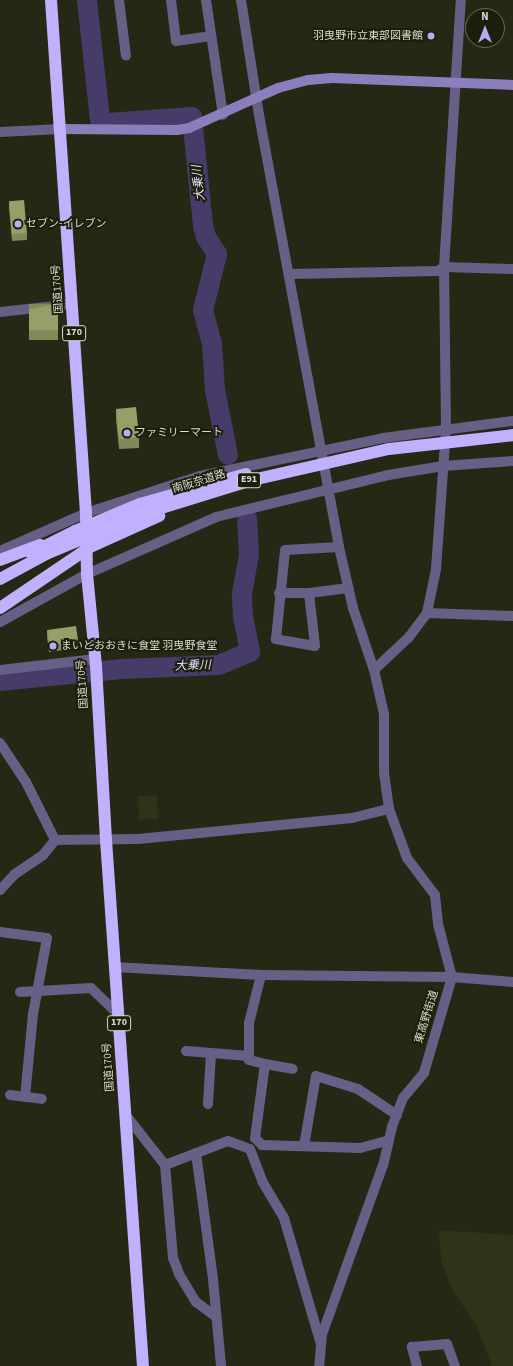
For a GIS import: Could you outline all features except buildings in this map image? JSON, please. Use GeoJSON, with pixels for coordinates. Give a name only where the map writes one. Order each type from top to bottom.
{"type":"FeatureCollection","features":[{"type":"Feature","properties":{"kind":"highway","name":"国道170号"},"geometry":{"type":"LineString","coordinates":[[52,0],[86,513],[87,574],[95,663],[114,967],[143,1366]]}},
{"type":"Feature","properties":{"kind":"highway","name":"南阪奈道路"},"geometry":{"type":"LineString","coordinates":[[0,570],[49,543],[140,504],[226,478],[386,443],[513,429]]}},
{"type":"Feature","properties":{"kind":"highway","name":"南阪奈道路"},"geometry":{"type":"LineString","coordinates":[[0,579],[46,554],[142,514],[252,480],[389,450],[513,435]]}},
{"type":"Feature","properties":{"kind":"highway"},"geometry":{"type":"LineString","coordinates":[[0,608],[90,547],[252,480]]}},
{"type":"Feature","properties":{"kind":"highway"},"geometry":{"type":"LineString","coordinates":[[0,560],[49,543]]}},
{"type":"Feature","properties":{"kind":"street"},"geometry":{"type":"LineString","coordinates":[[119,0],[126,56]]}},
{"type":"Feature","properties":{"kind":"street"},"geometry":{"type":"LineString","coordinates":[[171,0],[176,41],[211,36]]}},
{"type":"Feature","properties":{"kind":"street"},"geometry":{"type":"LineString","coordinates":[[206,0],[223,114]]}},
{"type":"Feature","properties":{"kind":"street"},"geometry":{"type":"LineString","coordinates":[[242,0],[258,98],[339,547],[349,588],[374,670],[384,714],[384,773],[389,809],[407,858],[435,895],[438,924],[452,977]]}},
{"type":"Feature","properties":{"kind":"street"},"geometry":{"type":"LineString","coordinates":[[374,670],[409,637],[427,613],[436,569],[446,428],[444,267],[461,0]]}},
{"type":"Feature","properties":{"kind":"street"},"geometry":{"type":"LineString","coordinates":[[0,132],[61,129],[177,130],[194,126],[223,114],[278,88],[308,80],[455,82],[513,85]]}},
{"type":"Feature","properties":{"kind":"street"},"geometry":{"type":"LineString","coordinates":[[290,274],[438,270],[444,267],[513,269]]}},
{"type":"Feature","properties":{"kind":"street"},"geometry":{"type":"LineString","coordinates":[[0,312],[72,304]]}},
{"type":"Feature","properties":{"kind":"street"},"geometry":{"type":"LineString","coordinates":[[0,551],[86,513],[200,476],[321,451],[446,428],[513,421]]}},
{"type":"Feature","properties":{"kind":"street"},"geometry":{"type":"LineString","coordinates":[[0,622],[87,574],[216,516],[388,475],[443,466],[513,461]]}},
{"type":"Feature","properties":{"kind":"street"},"geometry":{"type":"LineString","coordinates":[[309,593],[315,646],[276,639],[279,593],[285,550],[339,547]]}},
{"type":"Feature","properties":{"kind":"street"},"geometry":{"type":"LineString","coordinates":[[279,593],[309,593],[349,588]]}},
{"type":"Feature","properties":{"kind":"street"},"geometry":{"type":"LineString","coordinates":[[427,613],[513,616]]}},
{"type":"Feature","properties":{"kind":"street"},"geometry":{"type":"LineString","coordinates":[[0,670],[95,663]]}},
{"type":"Feature","properties":{"kind":"street"},"geometry":{"type":"LineString","coordinates":[[0,743],[26,782],[55,840]]}},
{"type":"Feature","properties":{"kind":"street"},"geometry":{"type":"LineString","coordinates":[[0,890],[16,874],[43,854],[55,840],[138,839],[352,818],[389,809]]}},
{"type":"Feature","properties":{"kind":"street"},"geometry":{"type":"LineString","coordinates":[[0,932],[47,938],[38,991],[25,1097]]}},
{"type":"Feature","properties":{"kind":"street"},"geometry":{"type":"LineString","coordinates":[[114,967],[261,975],[452,977],[513,982]]}},
{"type":"Feature","properties":{"kind":"street"},"geometry":{"type":"LineString","coordinates":[[261,975],[248,1023],[249,1060],[293,1069]]}},
{"type":"Feature","properties":{"kind":"street","name":"東高野街道"},"geometry":{"type":"LineString","coordinates":[[319,1366],[321,1343],[383,1165],[397,1115],[403,1098],[424,1072],[452,977]]}},
{"type":"Feature","properties":{"kind":"street"},"geometry":{"type":"LineString","coordinates":[[20,992],[91,988],[118,1014]]}},
{"type":"Feature","properties":{"kind":"street"},"geometry":{"type":"LineString","coordinates":[[186,1051],[249,1056]]}},
{"type":"Feature","properties":{"kind":"street"},"geometry":{"type":"LineString","coordinates":[[208,1104],[211,1053]]}},
{"type":"Feature","properties":{"kind":"street"},"geometry":{"type":"LineString","coordinates":[[265,1064],[255,1138],[262,1145],[360,1148],[389,1140]]}},
{"type":"Feature","properties":{"kind":"street"},"geometry":{"type":"LineString","coordinates":[[304,1146],[316,1076],[358,1089],[397,1115]]}},
{"type":"Feature","properties":{"kind":"street"},"geometry":{"type":"LineString","coordinates":[[10,1095],[42,1098]]}},
{"type":"Feature","properties":{"kind":"street"},"geometry":{"type":"LineString","coordinates":[[125,1114],[165,1165],[173,1258],[179,1274],[196,1302],[215,1316]]}},
{"type":"Feature","properties":{"kind":"street"},"geometry":{"type":"LineString","coordinates":[[165,1165],[228,1141],[250,1149],[262,1181],[284,1218],[321,1343]]}},
{"type":"Feature","properties":{"kind":"street"},"geometry":{"type":"LineString","coordinates":[[196,1153],[213,1280],[215,1316],[221,1366]]}},
{"type":"Feature","properties":{"kind":"street"},"geometry":{"type":"LineString","coordinates":[[417,1366],[412,1347],[447,1344],[455,1366]]}},
{"type":"Feature","properties":{"kind":"shaded area"},"geometry":{"type":"Polygon","coordinates":[[[157,795],[158,819],[139,820],[138,796],[157,795]]]}},
{"type":"Feature","properties":{"kind":"shaded area"},"geometry":{"type":"Polygon","coordinates":[[[439,1230],[513,1235],[513,1366],[492,1366],[477,1327],[451,1288],[441,1260],[439,1230]]]}},
{"type":"Feature","properties":{"kind":"waterway","name":"大乗川"},"geometry":{"type":"LineString","coordinates":[[87,0],[100,120],[108,123],[192,117],[203,225],[206,237],[217,254],[203,310],[212,343],[215,390],[228,455]]}},
{"type":"Feature","properties":{"kind":"waterway","name":"大乗川"},"geometry":{"type":"LineString","coordinates":[[0,681],[123,669],[219,665],[250,652],[243,616],[242,594],[249,555],[247,519]]}},
{"type":"Feature","properties":{"kind":"place","name":"羽曳野市立東部図書館"},"geometry":{"type":"Point","coordinates":[431,36]}},
{"type":"Feature","properties":{"kind":"place","name":"セブン-イレブン"},"geometry":{"type":"Point","coordinates":[18,224]}},
{"type":"Feature","properties":{"kind":"place","name":"ファミリーマート"},"geometry":{"type":"Point","coordinates":[127,433]}},
{"type":"Feature","properties":{"kind":"place","name":"まいどおおきに食堂 羽曳野食堂"},"geometry":{"type":"Point","coordinates":[53,646]}}]}
